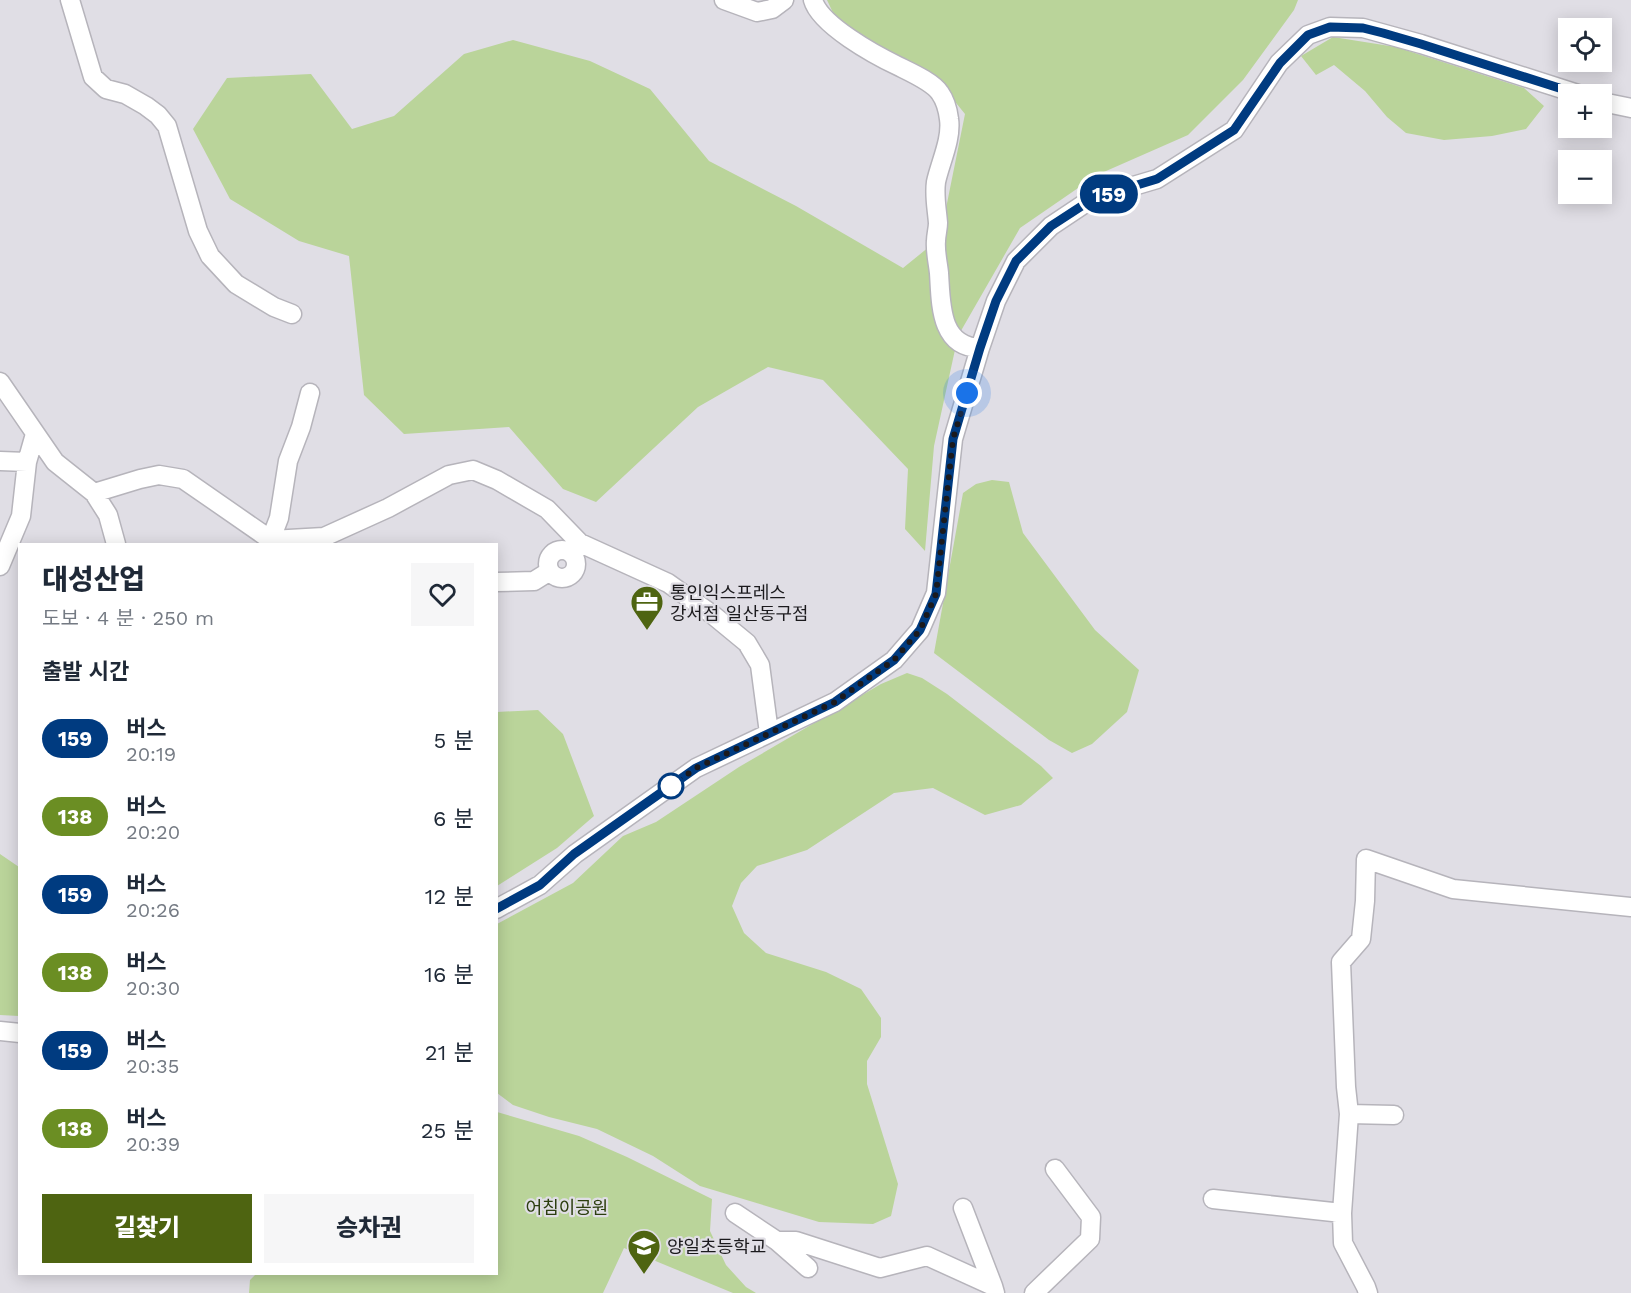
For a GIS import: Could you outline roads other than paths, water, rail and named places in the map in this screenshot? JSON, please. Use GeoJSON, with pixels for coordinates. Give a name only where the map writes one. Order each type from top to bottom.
{"type":"FeatureCollection","features":[{"type":"Feature","properties":{"kind":"street"},"geometry":{"type":"LineString","coordinates":[[70,0],[93,76],[106,89],[125,94],[146,106],[167,126],[198,231],[210,256],[236,284],[274,307],[292,314]]}},
{"type":"Feature","properties":{"kind":"street"},"geometry":{"type":"LineString","coordinates":[[724,0],[757,12],[772,9],[784,0]]}},
{"type":"Feature","properties":{"kind":"street"},"geometry":{"type":"LineString","coordinates":[[813,0],[826,20],[840,31],[940,92],[949,119],[949,130],[936,183],[938,223],[936,244],[942,314],[946,326],[959,341],[968,346],[980,348]]}},
{"type":"Feature","properties":{"kind":"street"},"geometry":{"type":"LineString","coordinates":[[498,908],[540,885],[574,854],[696,768],[835,702],[894,660],[920,630],[936,594],[953,439],[980,348],[996,301],[1016,261],[1051,226],[1094,198],[1157,179],[1234,130],[1280,63],[1308,35],[1330,27],[1363,28],[1558,88]]}},
{"type":"Feature","properties":{"kind":"street"},"geometry":{"type":"LineString","coordinates":[[1612,105],[1631,108]]}},
{"type":"Feature","properties":{"kind":"street"},"geometry":{"type":"LineString","coordinates":[[0,382],[55,462],[94,493],[108,515],[116,543]]}},
{"type":"Feature","properties":{"kind":"street"},"geometry":{"type":"LineString","coordinates":[[270,542],[279,518],[288,461],[302,427],[310,393]]}},
{"type":"Feature","properties":{"kind":"street"},"geometry":{"type":"LineString","coordinates":[[0,566],[21,516],[27,462],[35,434]]}},
{"type":"Feature","properties":{"kind":"street"},"geometry":{"type":"LineString","coordinates":[[0,461],[27,462]]}},
{"type":"Feature","properties":{"kind":"street"},"geometry":{"type":"LineString","coordinates":[[94,493],[140,478],[159,475],[183,479],[270,542],[324,537],[388,508],[449,475],[473,470],[497,480],[547,509],[576,549],[668,583],[747,643],[760,665],[769,733]]}},
{"type":"Feature","properties":{"kind":"street"},"geometry":{"type":"LineString","coordinates":[[498,582],[534,581],[550,571],[552,574],[565,578],[573,574],[576,566],[576,549]]}},
{"type":"Feature","properties":{"kind":"street"},"geometry":{"type":"LineString","coordinates":[[1368,1293],[1343,1243],[1342,1213],[1349,1114],[1341,962],[1361,939],[1366,859],[1453,889],[1631,907]]}},
{"type":"Feature","properties":{"kind":"street"},"geometry":{"type":"LineString","coordinates":[[0,1031],[18,1033]]}},
{"type":"Feature","properties":{"kind":"street"},"geometry":{"type":"LineString","coordinates":[[1349,1114],[1395,1115]]}},
{"type":"Feature","properties":{"kind":"street"},"geometry":{"type":"LineString","coordinates":[[1034,1293],[1090,1239],[1091,1217],[1055,1169]]}},
{"type":"Feature","properties":{"kind":"street"},"geometry":{"type":"LineString","coordinates":[[1213,1199],[1342,1213]]}},
{"type":"Feature","properties":{"kind":"street"},"geometry":{"type":"LineString","coordinates":[[963,1208],[994,1289]]}},
{"type":"Feature","properties":{"kind":"street"},"geometry":{"type":"LineString","coordinates":[[735,1214],[777,1241],[808,1268]]}},
{"type":"Feature","properties":{"kind":"street"},"geometry":{"type":"LineString","coordinates":[[777,1241],[796,1240],[880,1268],[927,1256],[994,1289]]}},
{"type":"Feature","properties":{"kind":"place","name":"통인익스프레스 강서점 일산동구점"},"geometry":{"type":"Point","coordinates":[647,631]}},
{"type":"Feature","properties":{"kind":"place","name":"양일초등학교"},"geometry":{"type":"Point","coordinates":[644,1275]}},
{"type":"Feature","properties":{"kind":"park label","name":"어침이공원"},"geometry":{"type":"Point","coordinates":[567,1207]}}]}
